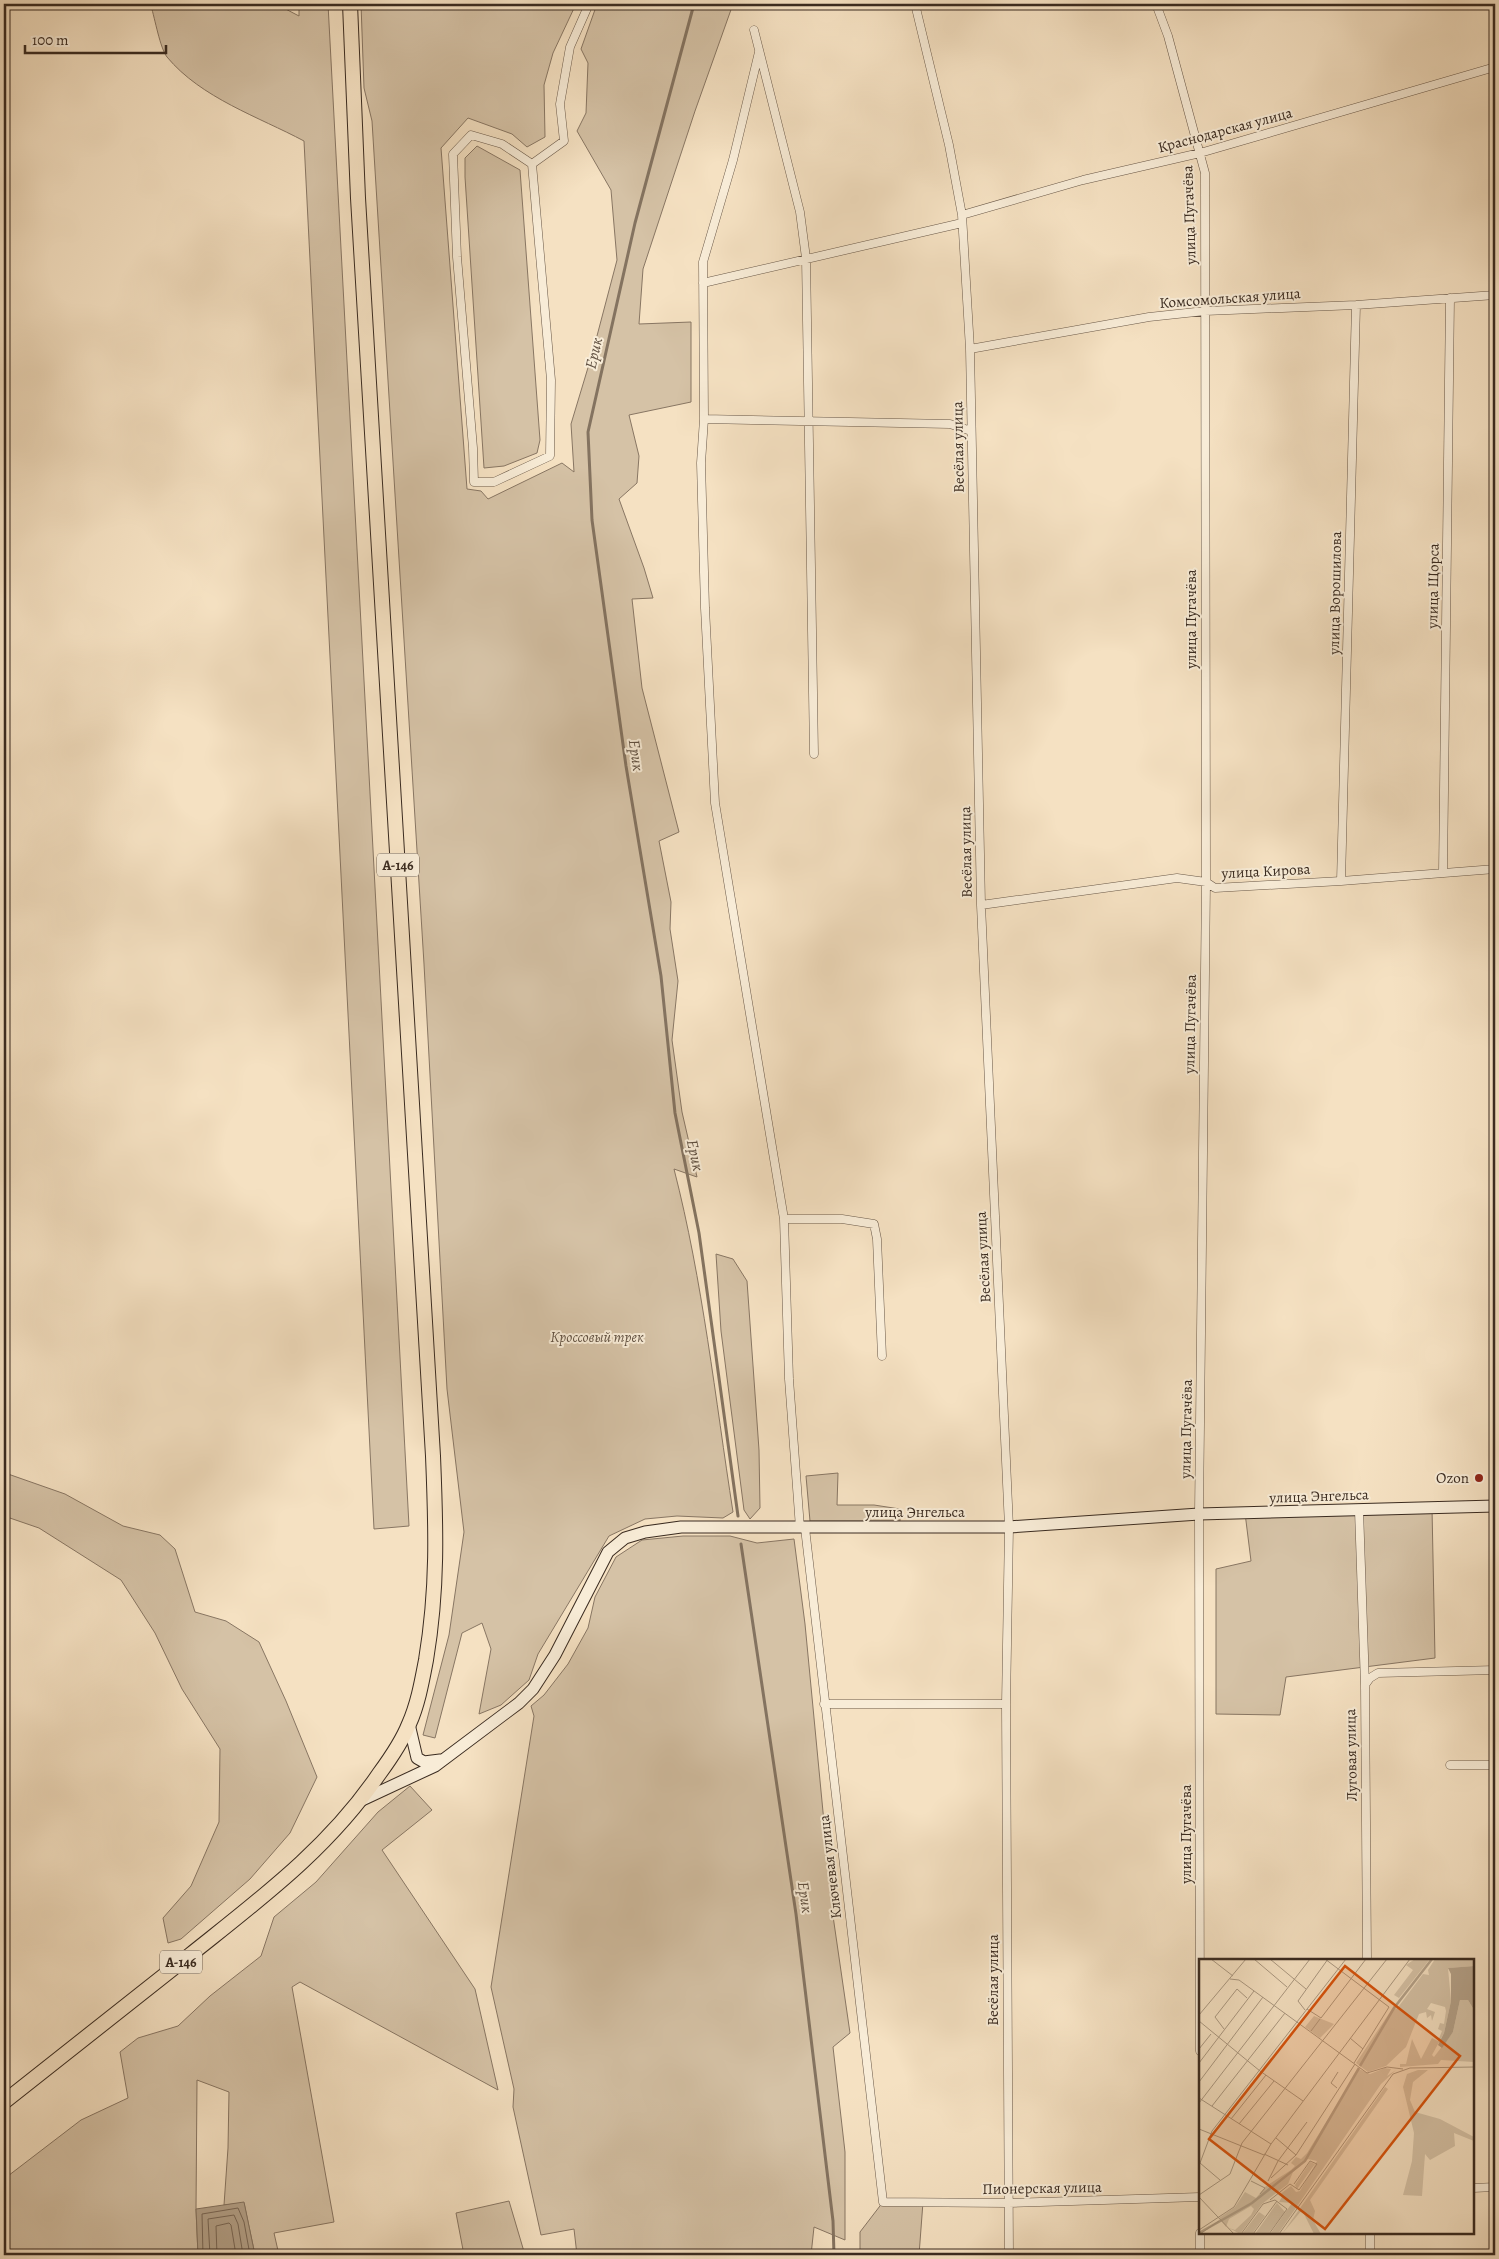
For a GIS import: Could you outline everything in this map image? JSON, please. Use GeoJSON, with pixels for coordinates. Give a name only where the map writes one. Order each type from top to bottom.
{"type":"FeatureCollection","features":[{"type":"Feature","properties":{"kind":"highway","name":"А-146"},"geometry":{"type":"LineString","coordinates":[[4,2102],[280,1883],[324,1843],[362,1800],[387,1763],[409,1724],[422,1685],[434,1607],[437,1555],[358,198],[350,4]]}},
{"type":"Feature","properties":{"kind":"street"},"geometry":{"type":"LineString","coordinates":[[532,164],[564,141],[560,104],[568,56],[570,47],[589,4]]}},
{"type":"Feature","properties":{"kind":"street","name":"Весёлая улица"},"geometry":{"type":"LineString","coordinates":[[915,4],[949,145],[962,219],[970,349],[980,904],[1009,1527],[1006,1704],[1009,2255]]}},
{"type":"Feature","properties":{"kind":"street","name":"улица Пугачёва"},"geometry":{"type":"LineString","coordinates":[[1156,4],[1168,36],[1205,173],[1206,882],[1198,1514],[1200,1959]]}},
{"type":"Feature","properties":{"kind":"street"},"geometry":{"type":"LineString","coordinates":[[754,30],[800,212],[806,258],[809,406],[807,422],[814,754]]}},
{"type":"Feature","properties":{"kind":"street","name":"Ключевая улица"},"geometry":{"type":"LineString","coordinates":[[759,51],[733,160],[703,262],[704,419],[701,463],[715,802],[784,1219],[789,1379],[802,1528],[884,2202]]}},
{"type":"Feature","properties":{"kind":"street","name":"Краснодарская улица"},"geometry":{"type":"LineString","coordinates":[[703,283],[962,219],[1083,180],[1200,153],[1495,67]]}},
{"type":"Feature","properties":{"kind":"street"},"geometry":{"type":"LineString","coordinates":[[471,135],[502,144],[532,164],[551,380],[550,456],[494,482],[474,482],[473,448],[456,257],[453,154],[471,135]]}},
{"type":"Feature","properties":{"kind":"street","name":"Комсомольская улица"},"geometry":{"type":"LineString","coordinates":[[970,349],[1148,317],[1495,295]]}},
{"type":"Feature","properties":{"kind":"street","name":"улица Щорса"},"geometry":{"type":"LineString","coordinates":[[1443,873],[1450,298]]}},
{"type":"Feature","properties":{"kind":"street","name":"улица Ворошилова"},"geometry":{"type":"LineString","coordinates":[[1341,881],[1356,305]]}},
{"type":"Feature","properties":{"kind":"street"},"geometry":{"type":"LineString","coordinates":[[704,419],[950,424],[971,431]]}},
{"type":"Feature","properties":{"kind":"street","name":"улица Кирова"},"geometry":{"type":"LineString","coordinates":[[980,904],[1177,878],[1206,882],[1215,888],[1341,881],[1495,869]]}},
{"type":"Feature","properties":{"kind":"street"},"geometry":{"type":"LineString","coordinates":[[784,1219],[842,1219],[874,1224],[877,1239],[882,1356]]}},
{"type":"Feature","properties":{"kind":"street","name":"улица Энгельса"},"geometry":{"type":"LineString","coordinates":[[362,1800],[435,1766],[519,1703],[534,1689],[556,1655],[608,1552],[625,1538],[645,1532],[681,1527],[1009,1527],[1198,1514],[1495,1506]]}},
{"type":"Feature","properties":{"kind":"street","name":"Луговая улица"},"geometry":{"type":"LineString","coordinates":[[1359,1510],[1365,1685],[1367,1959]]}},
{"type":"Feature","properties":{"kind":"street"},"geometry":{"type":"LineString","coordinates":[[1365,1685],[1370,1678],[1378,1673],[1495,1670]]}},
{"type":"Feature","properties":{"kind":"street"},"geometry":{"type":"LineString","coordinates":[[824,1704],[1006,1704]]}},
{"type":"Feature","properties":{"kind":"street"},"geometry":{"type":"LineString","coordinates":[[409,1724],[417,1758],[424,1762],[446,1758]]}},
{"type":"Feature","properties":{"kind":"street"},"geometry":{"type":"LineString","coordinates":[[1450,1765],[1495,1765]]}},
{"type":"Feature","properties":{"kind":"street"},"geometry":{"type":"LineString","coordinates":[[1474,2188],[1495,2187]]}},
{"type":"Feature","properties":{"kind":"street","name":"Пионерская улица"},"geometry":{"type":"LineString","coordinates":[[884,2202],[1008,2203],[1199,2197]]}},
{"type":"Feature","properties":{"kind":"street"},"geometry":{"type":"LineString","coordinates":[[1200,2234],[1200,2255]]}},
{"type":"Feature","properties":{"kind":"street"},"geometry":{"type":"LineString","coordinates":[[1370,2234],[1370,2255]]}},
{"type":"Feature","properties":{"kind":"green space"},"geometry":{"type":"Polygon","coordinates":[[[143,4],[276,4],[299,16],[299,4],[328,4],[409,1526],[374,1529],[304,141],[231,105],[196,84],[164,53],[151,6],[143,4]]]}},
{"type":"Feature","properties":{"kind":"green space","name":"Кроссовый трек"},"geometry":{"type":"Polygon","coordinates":[[[361,4],[576,4],[553,53],[544,85],[545,137],[527,147],[512,134],[468,118],[441,148],[467,489],[481,491],[488,499],[562,463],[574,472],[571,424],[617,260],[611,190],[577,131],[586,113],[588,63],[581,49],[597,4],[733,4],[695,111],[643,269],[639,324],[691,322],[691,402],[629,415],[639,456],[637,483],[619,499],[653,598],[632,599],[642,688],[679,832],[659,841],[671,902],[670,929],[678,981],[672,1040],[682,1112],[697,1177],[674,1169],[701,1297],[733,1512],[723,1518],[677,1516],[645,1519],[609,1536],[538,1654],[529,1680],[501,1705],[479,1714],[491,1649],[482,1623],[462,1633],[435,1738],[423,1735],[449,1635],[464,1532],[447,1389],[424,964],[372,121],[364,88],[361,4]]]}},
{"type":"Feature","properties":{"kind":"green space"},"geometry":{"type":"Polygon","coordinates":[[[477,146],[520,170],[540,440],[537,453],[504,466],[484,468],[465,177],[465,158],[477,146]]]}},
{"type":"Feature","properties":{"kind":"green space"},"geometry":{"type":"Polygon","coordinates":[[[716,1254],[733,1259],[747,1281],[759,1450],[760,1508],[750,1519],[744,1510],[721,1331],[716,1254]]]}},
{"type":"Feature","properties":{"kind":"green space"},"geometry":{"type":"Polygon","coordinates":[[[4,1470],[8,1474],[65,1494],[123,1526],[160,1535],[175,1549],[195,1612],[226,1621],[259,1642],[286,1701],[317,1777],[290,1833],[250,1879],[181,1939],[168,1943],[163,1918],[191,1886],[219,1822],[220,1749],[182,1689],[155,1633],[121,1580],[39,1528],[4,1516],[4,1470]]]}},
{"type":"Feature","properties":{"kind":"green space"},"geometry":{"type":"Polygon","coordinates":[[[838,1473],[837,1505],[874,1505],[900,1509],[900,1521],[810,1521],[806,1476],[838,1473]]]}},
{"type":"Feature","properties":{"kind":"green space"},"geometry":{"type":"Polygon","coordinates":[[[1432,1508],[1435,1658],[1286,1677],[1280,1715],[1216,1714],[1216,1569],[1251,1561],[1245,1513],[1432,1508]]]}},
{"type":"Feature","properties":{"kind":"green space"},"geometry":{"type":"Polygon","coordinates":[[[683,1536],[730,1536],[757,1543],[794,1539],[805,1624],[833,1916],[850,2033],[833,2047],[845,2152],[845,2240],[814,2227],[811,2255],[577,2255],[574,2229],[541,2235],[513,2107],[514,2089],[491,1987],[534,1716],[531,1706],[544,1695],[568,1664],[588,1628],[595,1597],[616,1557],[642,1540],[683,1536]]]}},
{"type":"Feature","properties":{"kind":"green space"},"geometry":{"type":"Polygon","coordinates":[[[410,1786],[432,1810],[382,1850],[475,1989],[498,2090],[300,1982],[292,1987],[334,2222],[274,2233],[279,2255],[255,2255],[244,2203],[224,2205],[229,2092],[197,2080],[196,2209],[198,2255],[4,2255],[4,2179],[81,2120],[128,2098],[120,2052],[138,2038],[178,2026],[210,1996],[261,1956],[274,1917],[316,1882],[378,1812],[410,1786]]]}},
{"type":"Feature","properties":{"kind":"green space"},"geometry":{"type":"Polygon","coordinates":[[[509,2201],[525,2255],[464,2255],[456,2213],[509,2201]]]}},
{"type":"Feature","properties":{"kind":"green space"},"geometry":{"type":"Polygon","coordinates":[[[883,2202],[923,2202],[919,2255],[860,2255],[860,2232],[883,2202]]]}},
{"type":"Feature","properties":{"kind":"water"},"geometry":{"type":"Polygon","coordinates":[[[244,2202],[255,2255],[198,2255],[196,2209],[244,2202]]]}},
{"type":"Feature","properties":{"kind":"waterway","name":"Ерик"},"geometry":{"type":"LineString","coordinates":[[694,4],[635,223],[588,432],[592,520],[626,766],[661,976],[675,1113],[699,1233],[738,1516]]}},
{"type":"Feature","properties":{"kind":"waterway","name":"Ерик"},"geometry":{"type":"LineString","coordinates":[[741,1544],[796,1914],[833,2221],[834,2255]]}},
{"type":"Feature","properties":{"kind":"place","name":"Ozon"},"geometry":{"type":"Point","coordinates":[1479,1478]}}]}
